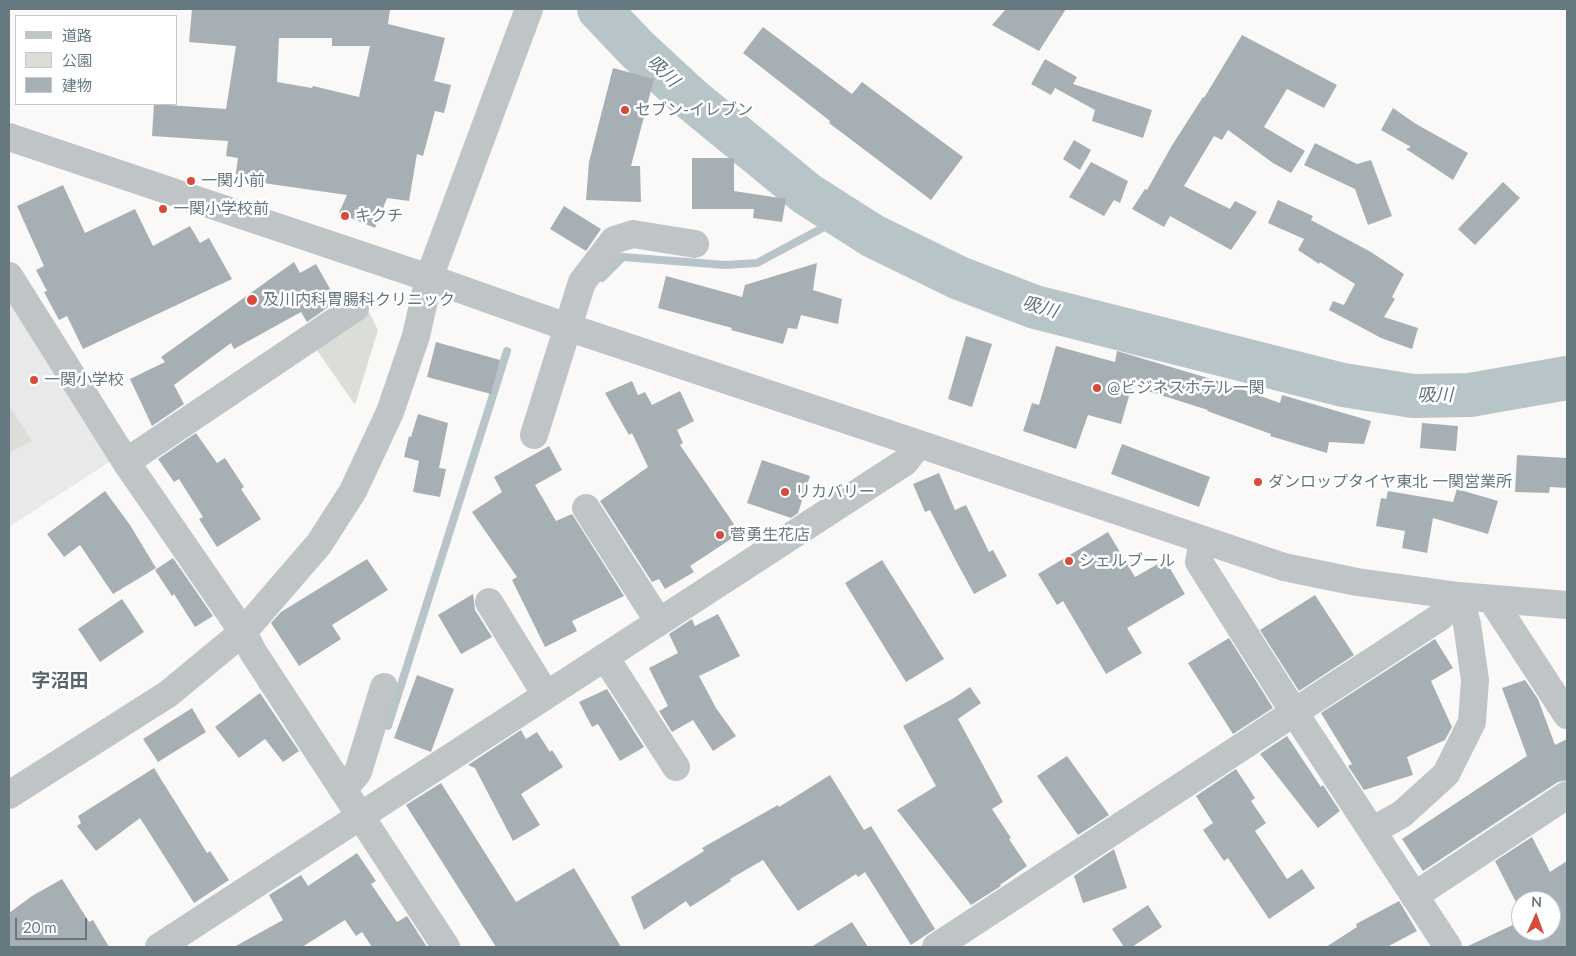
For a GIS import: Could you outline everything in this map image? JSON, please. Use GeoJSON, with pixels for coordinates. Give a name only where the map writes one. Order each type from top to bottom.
{"type":"FeatureCollection","features":[{"type":"Feature","properties":{"kind":"street"},"geometry":{"type":"LineString","coordinates":[[9,795],[168,694],[243,632],[319,544],[353,491],[390,412],[416,336],[429,278],[529,9]]}},
{"type":"Feature","properties":{"kind":"street"},"geometry":{"type":"LineString","coordinates":[[9,137],[429,278],[567,327],[1284,567],[1357,582],[1459,596],[1567,605]]}},
{"type":"Feature","properties":{"kind":"street"},"geometry":{"type":"LineString","coordinates":[[534,435],[582,282],[614,240],[633,234],[695,244]]}},
{"type":"Feature","properties":{"kind":"street"},"geometry":{"type":"LineString","coordinates":[[9,276],[126,462],[243,632],[253,652],[446,947]]}},
{"type":"Feature","properties":{"kind":"street"},"geometry":{"type":"LineString","coordinates":[[126,462],[355,308]]}},
{"type":"Feature","properties":{"kind":"street"},"geometry":{"type":"LineString","coordinates":[[159,947],[905,462],[919,444]]}},
{"type":"Feature","properties":{"kind":"street"},"geometry":{"type":"LineString","coordinates":[[586,508],[659,622]]}},
{"type":"Feature","properties":{"kind":"street"},"geometry":{"type":"LineString","coordinates":[[1203,540],[1199,562],[1294,712],[1448,947]]}},
{"type":"Feature","properties":{"kind":"street"},"geometry":{"type":"LineString","coordinates":[[936,947],[1440,617],[1459,596]]}},
{"type":"Feature","properties":{"kind":"street"},"geometry":{"type":"LineString","coordinates":[[1372,831],[1402,814],[1446,774],[1472,722],[1474,680],[1467,624],[1459,596]]}},
{"type":"Feature","properties":{"kind":"street"},"geometry":{"type":"LineString","coordinates":[[1492,600],[1567,715]]}},
{"type":"Feature","properties":{"kind":"street"},"geometry":{"type":"LineString","coordinates":[[489,602],[546,696]]}},
{"type":"Feature","properties":{"kind":"street"},"geometry":{"type":"LineString","coordinates":[[605,657],[676,766]]}},
{"type":"Feature","properties":{"kind":"street"},"geometry":{"type":"LineString","coordinates":[[343,790],[358,772],[384,687]]}},
{"type":"Feature","properties":{"kind":"street"},"geometry":{"type":"LineString","coordinates":[[1414,896],[1567,795]]}},
{"type":"Feature","properties":{"kind":"shaded area","name":"一関小学校"},"geometry":{"type":"Polygon","coordinates":[[[9,299],[111,461],[9,527],[9,299]]]}},
{"type":"Feature","properties":{"kind":"green space"},"geometry":{"type":"Polygon","coordinates":[[[366,306],[378,330],[355,405],[316,349],[348,329],[344,321],[366,306]]]}},
{"type":"Feature","properties":{"kind":"green space"},"geometry":{"type":"Polygon","coordinates":[[[9,406],[32,441],[9,453],[9,406]]]}},
{"type":"Feature","properties":{"kind":"building"},"geometry":{"type":"Polygon","coordinates":[[[192,9],[390,9],[388,24],[445,38],[434,81],[451,85],[444,113],[435,111],[423,156],[417,154],[409,201],[387,198],[375,228],[339,213],[347,195],[235,179],[238,158],[226,156],[228,141],[152,136],[154,105],[226,109],[236,46],[189,42],[192,9]],[[279,38],[277,82],[312,88],[313,86],[359,97],[370,46],[332,46],[332,38],[279,38]]]}},
{"type":"Feature","properties":{"kind":"building"},"geometry":{"type":"Polygon","coordinates":[[[1006,9],[1066,9],[1039,51],[992,25],[1006,9]]]}},
{"type":"Feature","properties":{"kind":"building"},"geometry":{"type":"Polygon","coordinates":[[[763,27],[852,94],[862,82],[963,157],[931,200],[829,123],[830,121],[743,53],[763,27]]]}},
{"type":"Feature","properties":{"kind":"building"},"geometry":{"type":"Polygon","coordinates":[[[1242,35],[1337,85],[1324,108],[1287,89],[1264,127],[1305,151],[1291,173],[1273,163],[1228,130],[1222,140],[1214,136],[1184,186],[1230,209],[1235,201],[1257,212],[1231,250],[1170,216],[1164,227],[1132,209],[1145,189],[1147,190],[1171,147],[1204,98],[1242,35]]]}},
{"type":"Feature","properties":{"kind":"building"},"geometry":{"type":"Polygon","coordinates":[[[1045,59],[1077,77],[1073,84],[1152,110],[1143,138],[1092,121],[1095,110],[1055,88],[1051,95],[1031,84],[1045,59]]]}},
{"type":"Feature","properties":{"kind":"building"},"geometry":{"type":"Polygon","coordinates":[[[613,68],[654,79],[631,166],[640,166],[641,202],[586,200],[589,162],[613,68]]]}},
{"type":"Feature","properties":{"kind":"building"},"geometry":{"type":"Polygon","coordinates":[[[1393,108],[1416,124],[1468,153],[1453,180],[1406,149],[1411,147],[1381,130],[1393,108]]]}},
{"type":"Feature","properties":{"kind":"building"},"geometry":{"type":"Polygon","coordinates":[[[1074,140],[1091,150],[1080,170],[1063,159],[1074,140]]]}},
{"type":"Feature","properties":{"kind":"building"},"geometry":{"type":"Polygon","coordinates":[[[1315,143],[1357,164],[1371,160],[1392,216],[1368,225],[1355,189],[1304,165],[1315,143]]]}},
{"type":"Feature","properties":{"kind":"building"},"geometry":{"type":"Polygon","coordinates":[[[692,158],[734,158],[734,191],[786,199],[782,222],[753,218],[754,209],[692,209],[692,158]]]}},
{"type":"Feature","properties":{"kind":"building"},"geometry":{"type":"Polygon","coordinates":[[[1091,162],[1128,181],[1120,203],[1114,200],[1104,216],[1069,197],[1091,162]]]}},
{"type":"Feature","properties":{"kind":"building"},"geometry":{"type":"Polygon","coordinates":[[[1503,182],[1520,198],[1475,245],[1458,229],[1503,182]]]}},
{"type":"Feature","properties":{"kind":"building"},"geometry":{"type":"Polygon","coordinates":[[[63,185],[85,233],[135,209],[153,246],[190,226],[200,243],[209,238],[232,279],[83,349],[67,316],[59,320],[44,292],[47,291],[36,270],[44,266],[17,206],[63,185]]]}},
{"type":"Feature","properties":{"kind":"building"},"geometry":{"type":"Polygon","coordinates":[[[1278,200],[1313,216],[1311,220],[1371,252],[1404,274],[1392,297],[1395,299],[1384,317],[1418,328],[1412,349],[1381,338],[1329,310],[1333,301],[1344,305],[1355,284],[1298,250],[1304,239],[1268,223],[1278,200]]]}},
{"type":"Feature","properties":{"kind":"building"},"geometry":{"type":"Polygon","coordinates":[[[564,206],[601,229],[586,251],[550,229],[564,206]]]}},
{"type":"Feature","properties":{"kind":"building"},"geometry":{"type":"Polygon","coordinates":[[[294,262],[300,273],[316,264],[337,301],[307,322],[301,312],[234,349],[231,343],[174,385],[184,404],[152,426],[130,379],[165,362],[161,357],[294,262]]]}},
{"type":"Feature","properties":{"kind":"building"},"geometry":{"type":"Polygon","coordinates":[[[817,263],[813,290],[842,299],[838,324],[801,315],[797,329],[788,328],[783,344],[658,308],[666,276],[742,297],[745,285],[817,263]]]}},
{"type":"Feature","properties":{"kind":"building"},"geometry":{"type":"Polygon","coordinates":[[[966,336],[992,344],[972,407],[948,399],[966,336]]]}},
{"type":"Feature","properties":{"kind":"building"},"geometry":{"type":"Polygon","coordinates":[[[436,342],[500,360],[491,394],[427,377],[436,342]]]}},
{"type":"Feature","properties":{"kind":"building"},"geometry":{"type":"Polygon","coordinates":[[[1056,346],[1115,362],[1117,351],[1218,381],[1280,403],[1282,395],[1371,421],[1364,444],[1329,442],[1327,453],[1270,436],[1271,434],[1208,410],[1132,386],[1121,424],[1088,415],[1076,449],[1023,431],[1032,403],[1039,405],[1056,346]]]}},
{"type":"Feature","properties":{"kind":"building"},"geometry":{"type":"Polygon","coordinates":[[[632,381],[638,395],[645,392],[652,405],[680,391],[694,421],[677,430],[683,443],[680,445],[740,533],[690,566],[694,572],[665,589],[659,579],[652,582],[600,501],[648,467],[632,433],[629,435],[605,393],[632,381]]]}},
{"type":"Feature","properties":{"kind":"building"},"geometry":{"type":"Polygon","coordinates":[[[418,414],[448,423],[439,468],[446,469],[440,497],[413,492],[419,461],[404,457],[409,436],[411,437],[418,414]]]}},
{"type":"Feature","properties":{"kind":"building"},"geometry":{"type":"Polygon","coordinates":[[[1422,423],[1458,426],[1456,451],[1420,448],[1422,423]]]}},
{"type":"Feature","properties":{"kind":"building"},"geometry":{"type":"Polygon","coordinates":[[[196,433],[217,463],[225,458],[244,487],[241,489],[261,519],[217,547],[199,519],[203,517],[179,479],[174,482],[158,459],[196,433]]]}},
{"type":"Feature","properties":{"kind":"building"},"geometry":{"type":"Polygon","coordinates":[[[1122,444],[1210,477],[1199,507],[1111,474],[1122,444]]]}},
{"type":"Feature","properties":{"kind":"building"},"geometry":{"type":"Polygon","coordinates":[[[549,446],[562,470],[535,485],[556,521],[572,514],[624,596],[572,621],[577,631],[545,647],[512,580],[517,577],[472,512],[502,492],[494,477],[549,446]]]}},
{"type":"Feature","properties":{"kind":"building"},"geometry":{"type":"Polygon","coordinates":[[[1517,455],[1567,458],[1567,488],[1550,487],[1549,493],[1515,492],[1517,455]]]}},
{"type":"Feature","properties":{"kind":"building"},"geometry":{"type":"Polygon","coordinates":[[[762,460],[810,476],[798,513],[791,518],[747,503],[762,460]]]}},
{"type":"Feature","properties":{"kind":"building"},"geometry":{"type":"Polygon","coordinates":[[[939,473],[955,510],[966,505],[989,552],[993,550],[1007,576],[974,594],[930,510],[925,512],[913,484],[939,473]]]}},
{"type":"Feature","properties":{"kind":"building"},"geometry":{"type":"Polygon","coordinates":[[[1457,489],[1498,501],[1488,534],[1433,518],[1427,553],[1402,548],[1405,531],[1376,526],[1381,498],[1386,499],[1388,491],[1453,502],[1457,489]]]}},
{"type":"Feature","properties":{"kind":"building"},"geometry":{"type":"Polygon","coordinates":[[[105,491],[130,525],[156,568],[113,594],[80,545],[64,557],[47,534],[105,491]]]}},
{"type":"Feature","properties":{"kind":"building"},"geometry":{"type":"Polygon","coordinates":[[[1108,532],[1135,577],[1165,560],[1185,594],[1127,628],[1142,653],[1106,674],[1063,601],[1057,605],[1038,574],[1108,532]]]}},
{"type":"Feature","properties":{"kind":"building"},"geometry":{"type":"Polygon","coordinates":[[[173,558],[213,616],[195,627],[174,594],[172,596],[155,570],[173,558]]]}},
{"type":"Feature","properties":{"kind":"building"},"geometry":{"type":"Polygon","coordinates":[[[367,559],[388,590],[332,625],[341,639],[299,666],[271,623],[281,612],[367,559]]]}},
{"type":"Feature","properties":{"kind":"building"},"geometry":{"type":"Polygon","coordinates":[[[882,560],[944,659],[906,682],[845,583],[882,560]]]}},
{"type":"Feature","properties":{"kind":"building"},"geometry":{"type":"Polygon","coordinates":[[[473,594],[475,610],[492,637],[461,654],[438,615],[473,594]]]}},
{"type":"Feature","properties":{"kind":"building"},"geometry":{"type":"Polygon","coordinates":[[[1315,595],[1354,655],[1299,691],[1260,630],[1315,595]]]}},
{"type":"Feature","properties":{"kind":"building"},"geometry":{"type":"Polygon","coordinates":[[[122,599],[144,632],[100,662],[78,629],[122,599]]]}},
{"type":"Feature","properties":{"kind":"building"},"geometry":{"type":"Polygon","coordinates":[[[718,614],[740,656],[699,676],[716,708],[736,736],[713,751],[693,720],[672,732],[659,711],[668,706],[649,668],[678,653],[669,634],[692,619],[695,626],[718,614]]]}},
{"type":"Feature","properties":{"kind":"building"},"geometry":{"type":"Polygon","coordinates":[[[1229,638],[1273,708],[1233,734],[1188,663],[1229,638]]]}},
{"type":"Feature","properties":{"kind":"building"},"geometry":{"type":"Polygon","coordinates":[[[1435,639],[1453,668],[1431,681],[1452,727],[1445,740],[1407,757],[1413,775],[1364,790],[1348,766],[1352,764],[1321,713],[1435,639]]]}},
{"type":"Feature","properties":{"kind":"building"},"geometry":{"type":"Polygon","coordinates":[[[417,675],[454,689],[431,752],[394,738],[417,675]]]}},
{"type":"Feature","properties":{"kind":"building"},"geometry":{"type":"Polygon","coordinates":[[[1525,680],[1538,699],[1555,745],[1567,739],[1567,780],[1558,782],[1423,871],[1402,839],[1527,756],[1502,688],[1525,680]]]}},
{"type":"Feature","properties":{"kind":"building"},"geometry":{"type":"Polygon","coordinates":[[[970,687],[981,703],[958,719],[1003,802],[992,809],[1027,866],[1001,886],[971,905],[897,810],[936,786],[903,726],[970,687]]]}},
{"type":"Feature","properties":{"kind":"building"},"geometry":{"type":"Polygon","coordinates":[[[607,689],[644,747],[620,761],[598,724],[592,727],[579,702],[607,689]]]}},
{"type":"Feature","properties":{"kind":"building"},"geometry":{"type":"Polygon","coordinates":[[[260,693],[299,751],[283,762],[265,739],[239,758],[215,727],[260,693]]]}},
{"type":"Feature","properties":{"kind":"building"},"geometry":{"type":"Polygon","coordinates":[[[192,708],[206,732],[158,762],[143,739],[192,708]]]}},
{"type":"Feature","properties":{"kind":"building"},"geometry":{"type":"Polygon","coordinates":[[[521,730],[526,739],[537,732],[563,767],[521,794],[540,825],[513,841],[475,768],[468,765],[521,730]]]}},
{"type":"Feature","properties":{"kind":"building"},"geometry":{"type":"Polygon","coordinates":[[[1287,736],[1321,787],[1323,785],[1340,811],[1318,828],[1260,754],[1287,736]]]}},
{"type":"Feature","properties":{"kind":"building"},"geometry":{"type":"Polygon","coordinates":[[[1067,756],[1109,815],[1078,835],[1037,776],[1067,756]]]}},
{"type":"Feature","properties":{"kind":"building"},"geometry":{"type":"Polygon","coordinates":[[[154,768],[207,853],[210,851],[229,880],[194,903],[140,818],[96,851],[77,826],[81,823],[78,816],[154,768]]]}},
{"type":"Feature","properties":{"kind":"building"},"geometry":{"type":"Polygon","coordinates":[[[1236,769],[1255,798],[1251,801],[1266,823],[1255,831],[1287,879],[1302,869],[1315,888],[1269,919],[1228,858],[1224,861],[1203,830],[1213,823],[1196,796],[1236,769]]]}},
{"type":"Feature","properties":{"kind":"building"},"geometry":{"type":"Polygon","coordinates":[[[830,775],[864,830],[871,826],[935,929],[911,945],[865,872],[858,877],[856,874],[798,911],[763,860],[730,879],[731,881],[690,907],[686,901],[644,930],[631,897],[704,851],[702,848],[778,805],[779,807],[830,775]]]}},
{"type":"Feature","properties":{"kind":"building"},"geometry":{"type":"Polygon","coordinates":[[[441,783],[516,902],[574,868],[621,947],[496,947],[406,805],[441,783]]]}},
{"type":"Feature","properties":{"kind":"building"},"geometry":{"type":"Polygon","coordinates":[[[1532,837],[1550,872],[1567,861],[1567,947],[1466,947],[1511,926],[1511,941],[1561,941],[1561,891],[1511,892],[1495,861],[1532,837]]]}},
{"type":"Feature","properties":{"kind":"building"},"geometry":{"type":"Polygon","coordinates":[[[1114,849],[1127,888],[1083,903],[1074,876],[1114,849]]]}},
{"type":"Feature","properties":{"kind":"building"},"geometry":{"type":"Polygon","coordinates":[[[357,853],[376,881],[371,884],[397,922],[407,916],[427,947],[372,947],[362,932],[356,936],[345,920],[302,947],[234,947],[283,920],[269,895],[301,875],[308,886],[357,853]]]}},
{"type":"Feature","properties":{"kind":"building"},"geometry":{"type":"Polygon","coordinates":[[[62,879],[89,922],[93,920],[109,947],[9,947],[9,913],[32,896],[62,879]]]}},
{"type":"Feature","properties":{"kind":"building"},"geometry":{"type":"Polygon","coordinates":[[[1399,901],[1417,931],[1387,947],[1326,947],[1357,927],[1356,924],[1399,901]]]}},
{"type":"Feature","properties":{"kind":"building"},"geometry":{"type":"Polygon","coordinates":[[[1148,905],[1162,927],[1132,947],[1124,947],[1112,929],[1148,905]]]}},
{"type":"Feature","properties":{"kind":"building"},"geometry":{"type":"Polygon","coordinates":[[[852,922],[868,947],[811,947],[852,922]]]}},
{"type":"Feature","properties":{"kind":"waterway","name":"吸川"},"geometry":{"type":"LineString","coordinates":[[599,9],[636,48],[690,98],[807,194],[873,236],[959,278],[1035,307],[1343,385],[1413,396],[1470,395],[1567,378]]}},
{"type":"Feature","properties":{"kind":"waterway"},"geometry":{"type":"LineString","coordinates":[[602,278],[623,257],[725,265],[757,263],[843,217]]}},
{"type":"Feature","properties":{"kind":"waterway"},"geometry":{"type":"LineString","coordinates":[[388,726],[507,351]]}},
{"type":"Feature","properties":{"kind":"place","name":"セブン-イレブン"},"geometry":{"type":"Point","coordinates":[625,110]}},
{"type":"Feature","properties":{"kind":"place","name":"一関小前"},"geometry":{"type":"Point","coordinates":[191,181]}},
{"type":"Feature","properties":{"kind":"place","name":"一関小学校前"},"geometry":{"type":"Point","coordinates":[163,209]}},
{"type":"Feature","properties":{"kind":"place","name":"キクチ"},"geometry":{"type":"Point","coordinates":[345,216]}},
{"type":"Feature","properties":{"kind":"place","name":"及川内科胃腸科クリニック"},"geometry":{"type":"Point","coordinates":[252,300]}},
{"type":"Feature","properties":{"kind":"place","name":"一関小学校"},"geometry":{"type":"Point","coordinates":[34,380]}},
{"type":"Feature","properties":{"kind":"place","name":"@ビジネスホテル一関"},"geometry":{"type":"Point","coordinates":[1097,388]}},
{"type":"Feature","properties":{"kind":"place","name":"ダンロップタイヤ東北 一関営業所"},"geometry":{"type":"Point","coordinates":[1258,482]}},
{"type":"Feature","properties":{"kind":"place","name":"リカバリー"},"geometry":{"type":"Point","coordinates":[785,492]}},
{"type":"Feature","properties":{"kind":"place","name":"菅勇生花店"},"geometry":{"type":"Point","coordinates":[720,535]}},
{"type":"Feature","properties":{"kind":"place","name":"シェルブール"},"geometry":{"type":"Point","coordinates":[1069,561]}},
{"type":"Feature","properties":{"kind":"district","name":"字沼田"},"geometry":{"type":"Point","coordinates":[60,681]}}]}
